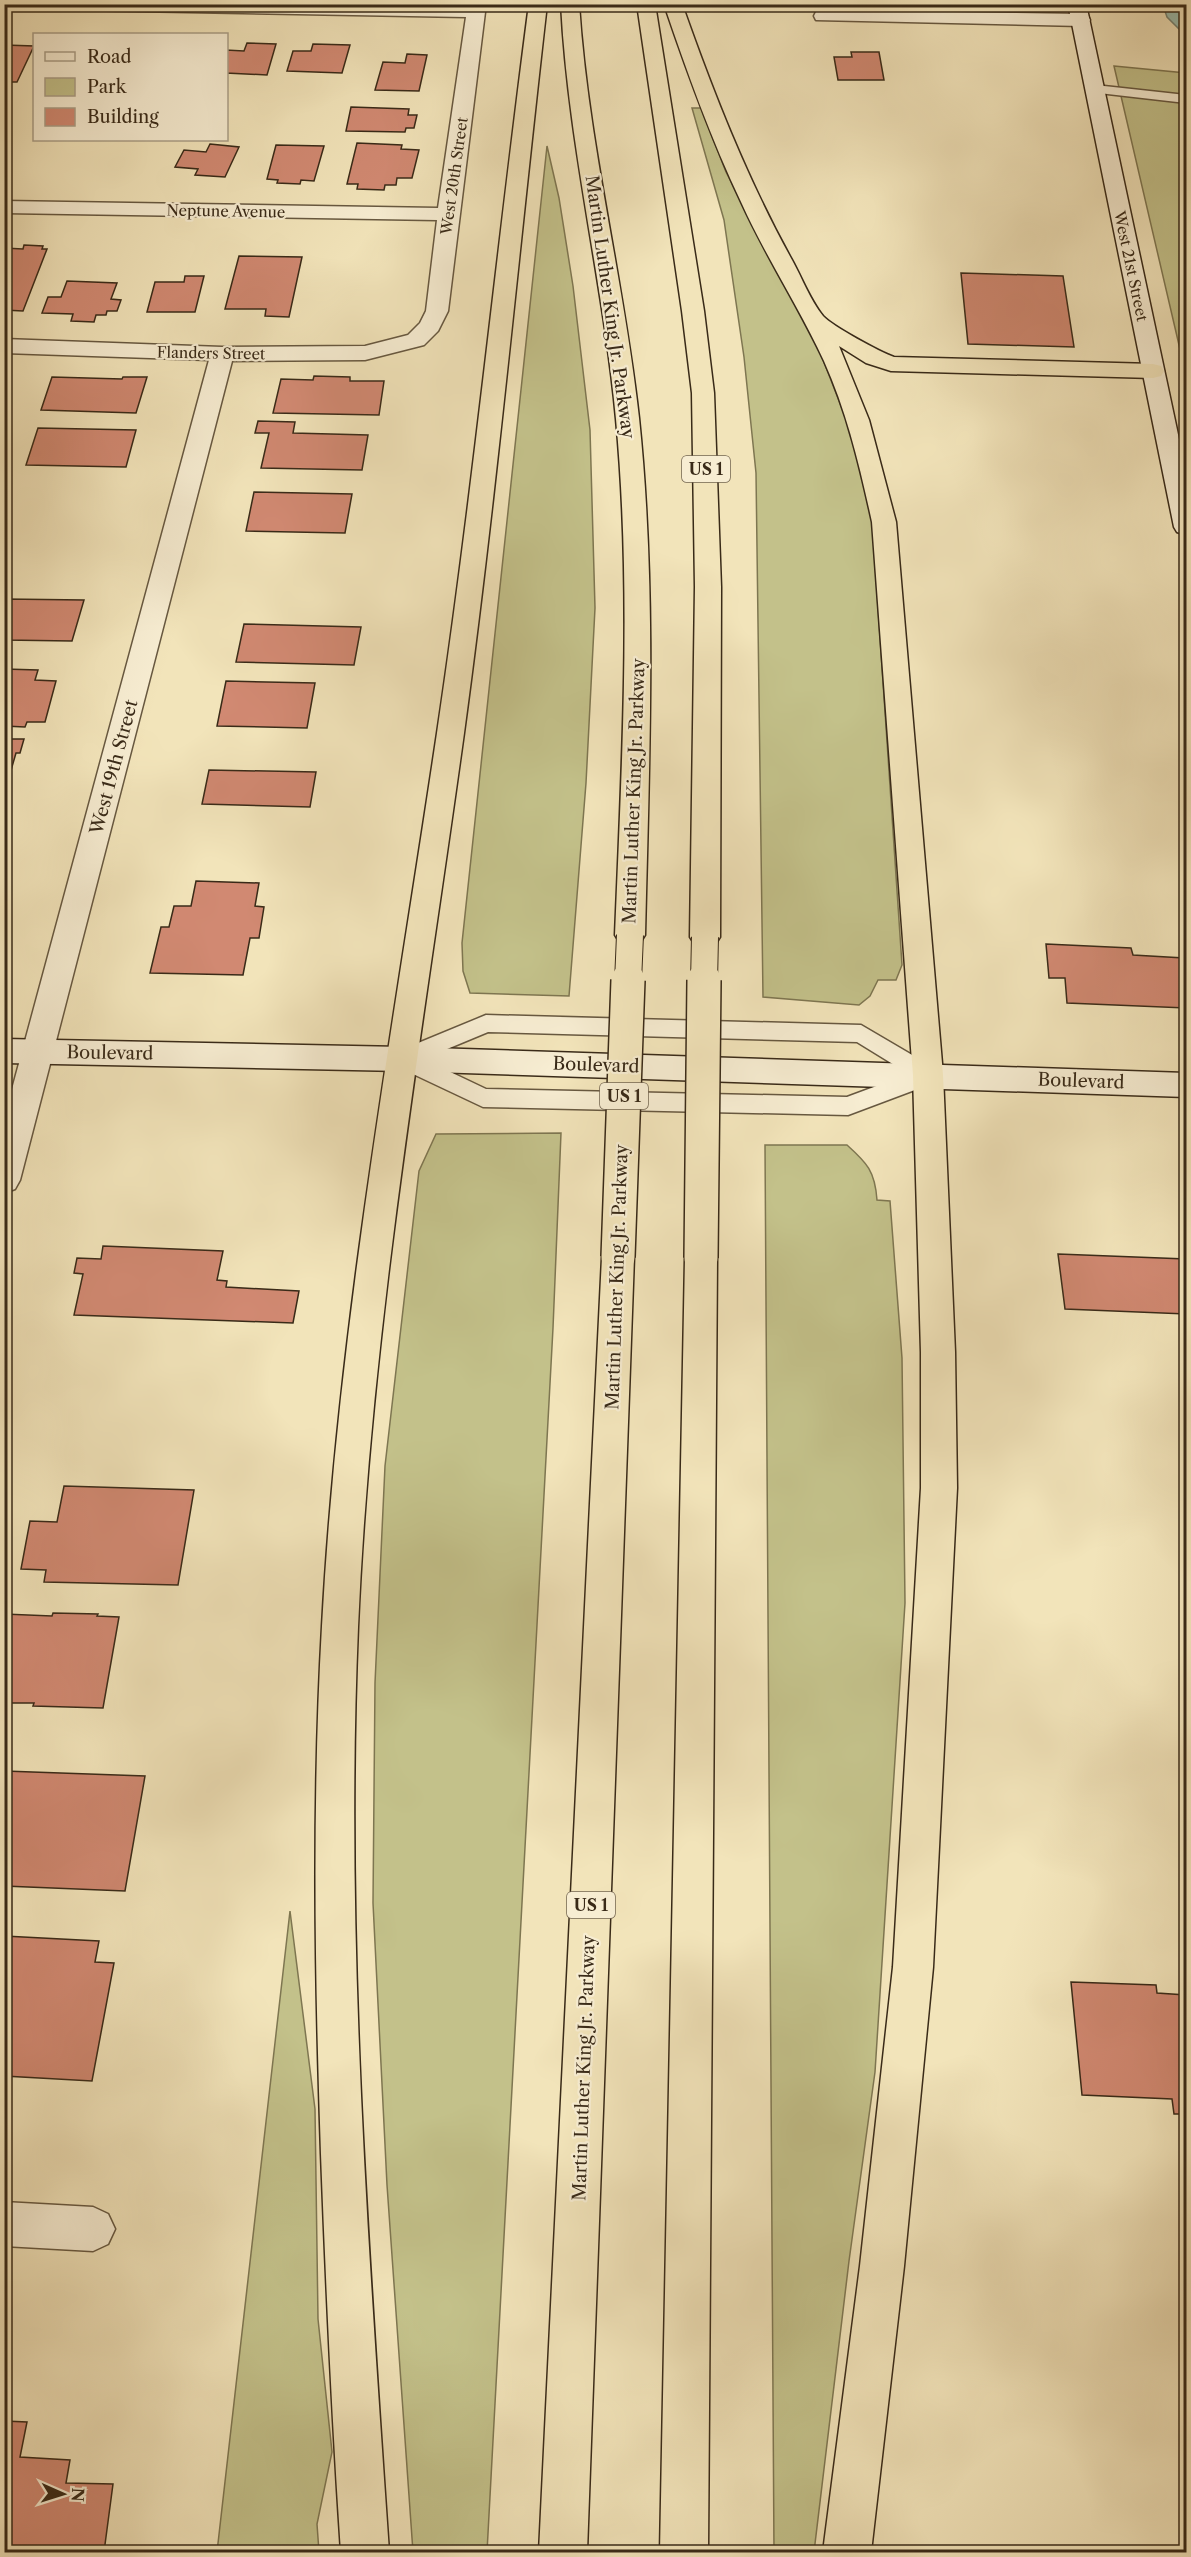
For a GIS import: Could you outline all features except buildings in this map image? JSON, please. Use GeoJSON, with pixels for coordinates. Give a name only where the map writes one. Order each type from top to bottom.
{"type":"FeatureCollection","features":[{"type":"Feature","properties":{"kind":"highway"},"geometry":{"type":"LineString","coordinates":[[365,2553],[348,2266],[340,2061],[336,1837],[340,1651],[355,1407],[402,1059],[454,708],[538,4]]}},
{"type":"Feature","properties":{"kind":"highway","name":"Martin Luther King Jr. Parkway"},"geometry":{"type":"LineString","coordinates":[[563,2553],[618,1257],[639,664],[637,556],[631,455],[622,366],[579,92],[570,4]]}},
{"type":"Feature","properties":{"kind":"highway","name":"US 1"},"geometry":{"type":"LineString","coordinates":[[646,4],[693,311],[703,393],[708,587],[684,2553]]}},
{"type":"Feature","properties":{"kind":"highway"},"geometry":{"type":"LineString","coordinates":[[673,4],[703,92],[753,206],[835,360],[857,414],[872,466],[884,522],[928,1076],[938,1375],[939,1488],[933,1630],[913,1966],[882,2266],[847,2553]]}},
{"type":"Feature","properties":{"kind":"highway"},"geometry":{"type":"LineString","coordinates":[[813,320],[874,358],[891,364],[1153,371]]}},
{"type":"Feature","properties":{"kind":"street"},"geometry":{"type":"LineString","coordinates":[[77,4],[477,8]]}},
{"type":"Feature","properties":{"kind":"street","name":"West 20th Street"},"geometry":{"type":"LineString","coordinates":[[416,340],[430,326],[437,311],[477,8]]}},
{"type":"Feature","properties":{"kind":"street"},"geometry":{"type":"LineString","coordinates":[[823,16],[1079,12]]}},
{"type":"Feature","properties":{"kind":"street","name":"West 21st Street"},"geometry":{"type":"LineString","coordinates":[[1079,12],[1153,371],[1180,466],[1186,527]]}},
{"type":"Feature","properties":{"kind":"street","name":"Neptune Avenue"},"geometry":{"type":"LineString","coordinates":[[4,207],[448,214]]}},
{"type":"Feature","properties":{"kind":"street","name":"Flanders Street"},"geometry":{"type":"LineString","coordinates":[[4,346],[222,354],[365,353],[416,340]]}},
{"type":"Feature","properties":{"kind":"street","name":"West 19th Street"},"geometry":{"type":"LineString","coordinates":[[4,1180],[222,354]]}},
{"type":"Feature","properties":{"kind":"street","name":"Boulevard"},"geometry":{"type":"LineString","coordinates":[[4,1051],[402,1059],[1186,1085]]}},
{"type":"Feature","properties":{"kind":"street"},"geometry":{"type":"LineString","coordinates":[[4,2224],[93,2229]]}},
{"type":"Feature","properties":{"kind":"lane"},"geometry":{"type":"LineString","coordinates":[[1095,88],[1186,99]]}},
{"type":"Feature","properties":{"kind":"green space"},"geometry":{"type":"Polygon","coordinates":[[[1114,66],[1186,73],[1186,375],[1114,66]]]}},
{"type":"Feature","properties":{"kind":"green space"},"geometry":{"type":"Polygon","coordinates":[[[692,108],[701,108],[726,172],[820,352],[855,442],[872,518],[902,965],[896,980],[878,980],[870,996],[859,1005],[763,997],[756,473],[744,357],[724,220],[692,108]]]}},
{"type":"Feature","properties":{"kind":"green space"},"geometry":{"type":"Polygon","coordinates":[[[547,146],[559,198],[573,286],[590,430],[595,608],[586,783],[569,996],[470,993],[463,971],[462,943],[547,146]]]}},
{"type":"Feature","properties":{"kind":"green space"},"geometry":{"type":"Polygon","coordinates":[[[561,1133],[553,1328],[487,2552],[413,2552],[387,2185],[373,1903],[375,1683],[385,1466],[419,1171],[436,1134],[561,1133]]]}},
{"type":"Feature","properties":{"kind":"green space"},"geometry":{"type":"Polygon","coordinates":[[[765,1145],[847,1145],[869,1168],[877,1200],[890,1201],[902,1358],[905,1603],[875,2072],[849,2261],[814,2552],[774,2552],[765,1145]]]}},
{"type":"Feature","properties":{"kind":"green space"},"geometry":{"type":"Polygon","coordinates":[[[290,1911],[315,2109],[318,2319],[332,2452],[317,2524],[319,2552],[217,2552],[290,1911]]]}},
{"type":"Feature","properties":{"kind":"shaded area"},"geometry":{"type":"Polygon","coordinates":[[[1163,5],[1186,5],[1186,36],[1167,17],[1163,5]]]}}]}
